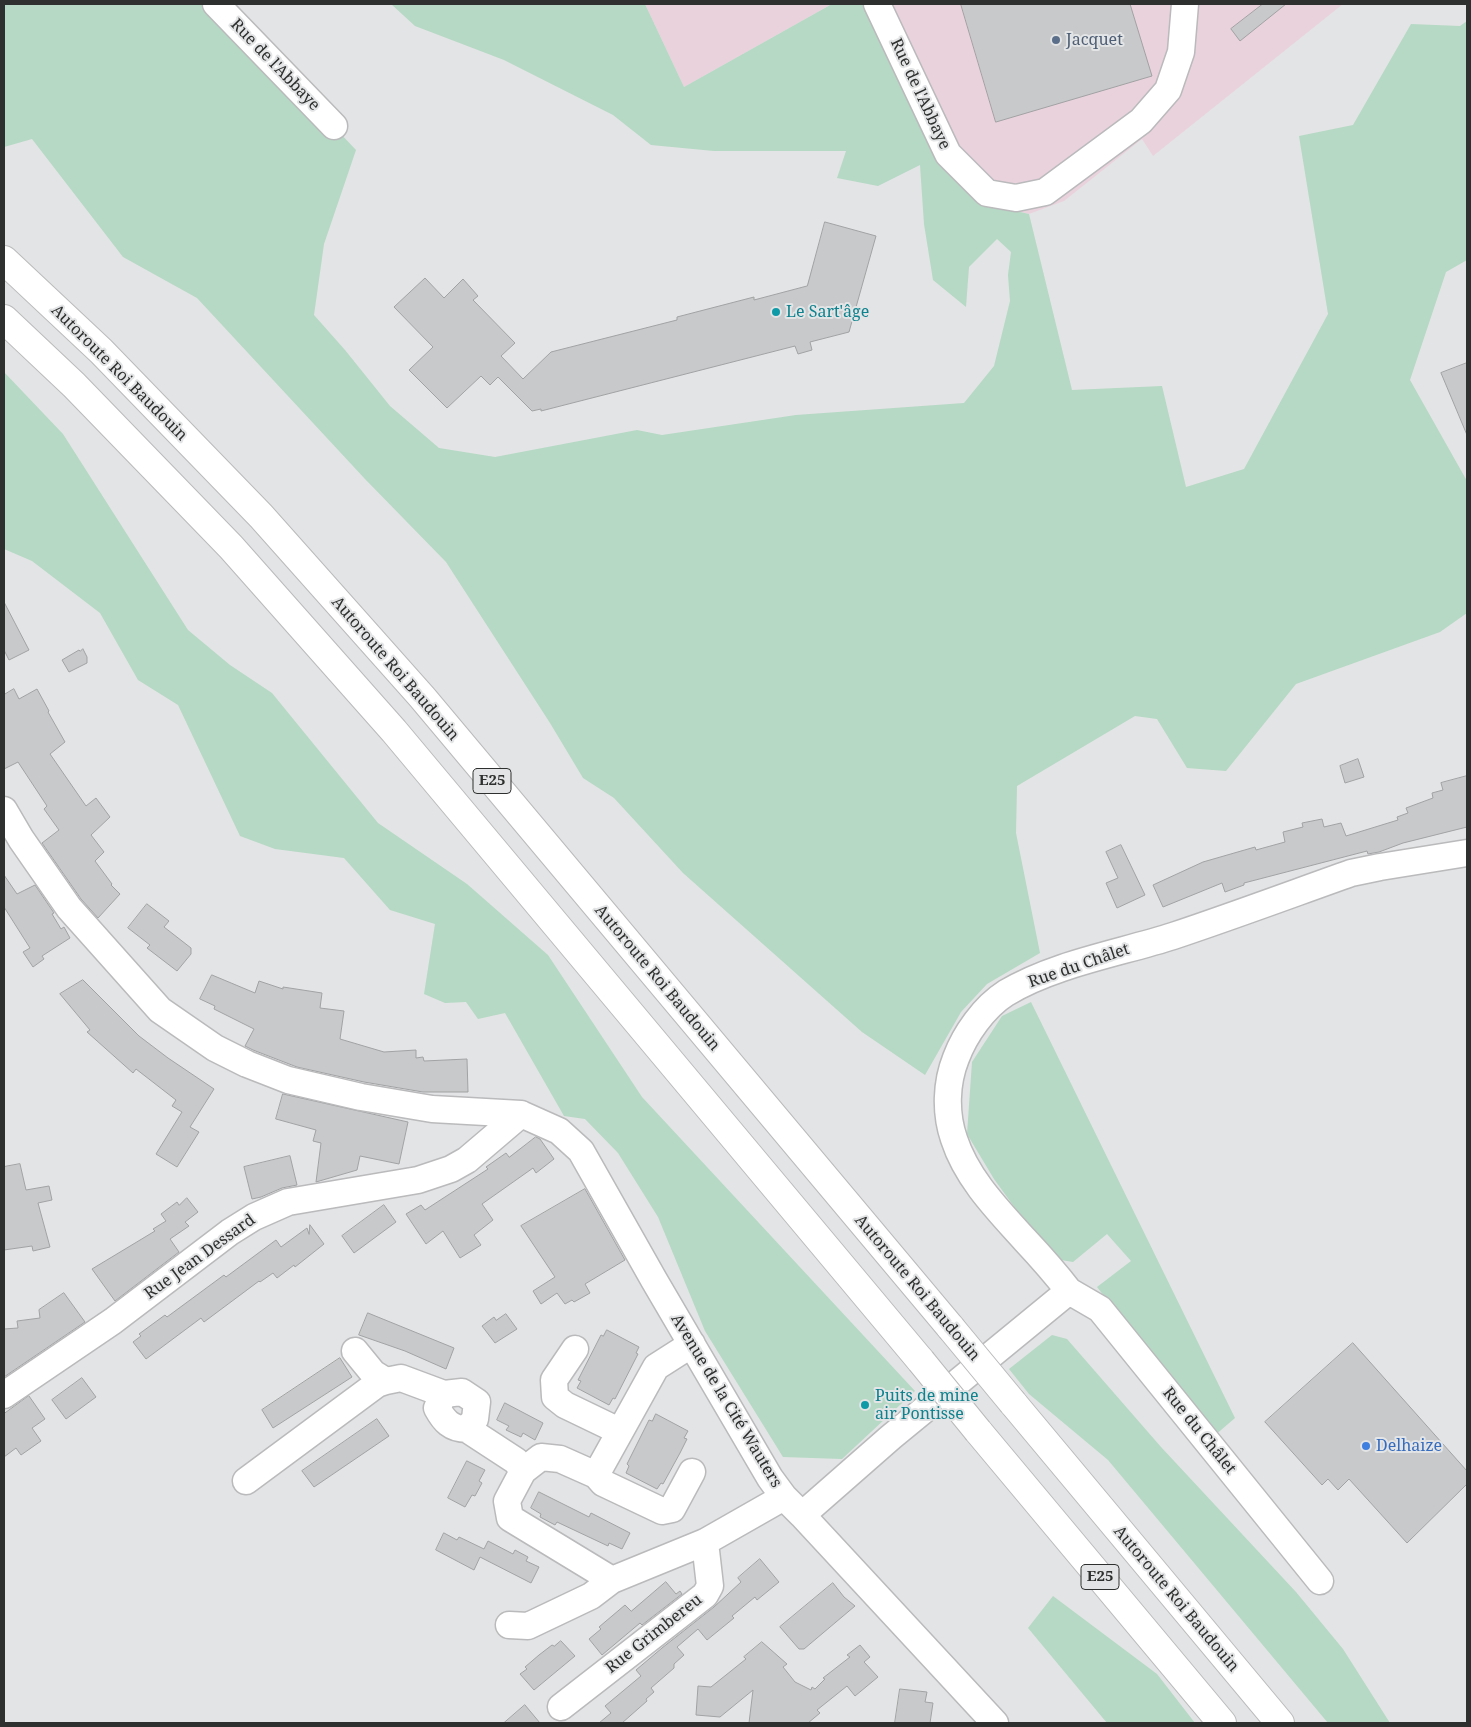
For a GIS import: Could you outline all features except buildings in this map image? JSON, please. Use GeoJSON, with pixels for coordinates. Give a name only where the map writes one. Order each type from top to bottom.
{"type":"FeatureCollection","features":[{"type":"Feature","properties":{"kind":"highway","name":"Autoroute Roi Baudouin"},"geometry":{"type":"LineString","coordinates":[[4,260],[101,351],[261,516],[415,690],[1280,1723]]}},
{"type":"Feature","properties":{"kind":"highway","name":"E25"},"geometry":{"type":"LineString","coordinates":[[4,319],[74,385],[231,547],[387,723],[1222,1723]]}},
{"type":"Feature","properties":{"kind":"street","name":"Rue de l'Abbaye"},"geometry":{"type":"LineString","coordinates":[[216,4],[334,126]]}},
{"type":"Feature","properties":{"kind":"street","name":"Rue de l'Abbaye"},"geometry":{"type":"LineString","coordinates":[[877,4],[948,154],[988,193],[1016,198],[1045,192],[1141,122],[1168,90],[1181,52],[1185,4]]}},
{"type":"Feature","properties":{"kind":"street"},"geometry":{"type":"LineString","coordinates":[[4,810],[21,839],[69,908],[160,1010],[214,1048],[247,1064],[288,1080],[361,1098],[432,1109],[521,1114]]}},
{"type":"Feature","properties":{"kind":"street","name":"Rue du Châlet"},"geometry":{"type":"LineString","coordinates":[[1320,1581],[1100,1309],[1069,1291],[1048,1264],[986,1198],[962,1158],[953,1138],[948,1106],[950,1073],[961,1046],[977,1020],[1005,994],[1047,974],[1173,936],[1351,873],[1380,866],[1467,853]]}},
{"type":"Feature","properties":{"kind":"street","name":"Avenue de la Cité Wauters"},"geometry":{"type":"LineString","coordinates":[[521,1114],[559,1131],[582,1151],[654,1280],[770,1478],[793,1506],[988,1721]]}},
{"type":"Feature","properties":{"kind":"street","name":"Rue Jean Dessard"},"geometry":{"type":"LineString","coordinates":[[4,1395],[112,1321],[230,1232],[254,1217],[288,1202],[418,1180],[451,1168],[467,1160],[521,1114]]}},
{"type":"Feature","properties":{"kind":"street"},"geometry":{"type":"LineString","coordinates":[[509,1625],[528,1626],[591,1596],[612,1580],[793,1506],[891,1437],[1069,1291]]}},
{"type":"Feature","properties":{"kind":"street"},"geometry":{"type":"LineString","coordinates":[[596,1475],[656,1367],[692,1344]]}},
{"type":"Feature","properties":{"kind":"street"},"geometry":{"type":"LineString","coordinates":[[575,1349],[554,1380],[555,1397],[565,1405],[619,1431]]}},
{"type":"Feature","properties":{"kind":"street"},"geometry":{"type":"LineString","coordinates":[[355,1351],[373,1374],[386,1380]]}},
{"type":"Feature","properties":{"kind":"street"},"geometry":{"type":"LineString","coordinates":[[246,1481],[377,1384],[386,1380],[401,1378],[444,1394],[437,1408],[450,1426],[467,1429],[516,1461],[522,1471]]}},
{"type":"Feature","properties":{"kind":"street"},"geometry":{"type":"LineString","coordinates":[[612,1580],[510,1518],[507,1501],[522,1471],[541,1457],[560,1460],[596,1475],[603,1483],[662,1511],[672,1509],[692,1472]]}},
{"type":"Feature","properties":{"kind":"street","name":"Rue Grimbereu"},"geometry":{"type":"LineString","coordinates":[[561,1708],[705,1595],[710,1586],[705,1542]]}},
{"type":"Feature","properties":{"kind":"shaded area"},"geometry":{"type":"Polygon","coordinates":[[[645,4],[832,4],[684,87],[645,4]]]}},
{"type":"Feature","properties":{"kind":"shaded area"},"geometry":{"type":"Polygon","coordinates":[[[865,4],[1343,4],[1153,156],[1142,139],[1064,201],[1029,214],[1007,209],[989,202],[865,4]]]}},
{"type":"Feature","properties":{"kind":"green space"},"geometry":{"type":"Polygon","coordinates":[[[4,4],[216,4],[222,9],[356,150],[324,244],[314,315],[390,406],[439,448],[495,457],[637,430],[662,435],[796,415],[964,403],[994,366],[1010,301],[1008,275],[1011,252],[997,239],[969,267],[966,307],[933,280],[924,224],[920,165],[878,186],[837,178],[846,151],[714,151],[651,145],[613,115],[504,60],[415,26],[391,4],[645,4],[684,87],[832,4],[865,4],[941,163],[1007,209],[1029,214],[1072,390],[1162,386],[1186,487],[1244,469],[1328,314],[1299,136],[1353,125],[1411,24],[1460,26],[1467,21],[1467,260],[1446,272],[1410,380],[1467,481],[1467,613],[1440,632],[1296,684],[1226,771],[1187,768],[1157,719],[1135,716],[1017,786],[1016,833],[1040,953],[987,984],[961,1012],[925,1075],[862,1032],[683,873],[614,798],[583,778],[550,723],[446,562],[365,479],[197,298],[123,257],[32,139],[4,147],[4,4]]]}},
{"type":"Feature","properties":{"kind":"green space"},"geometry":{"type":"Polygon","coordinates":[[[4,372],[63,434],[188,630],[230,665],[272,693],[378,823],[467,884],[548,955],[642,1097],[915,1391],[842,1459],[783,1457],[705,1331],[658,1217],[618,1153],[585,1119],[564,1116],[505,1013],[478,1019],[466,1002],[445,1003],[424,994],[435,924],[390,910],[344,858],[275,849],[240,836],[178,705],[138,680],[100,613],[32,561],[4,549],[4,372]]]}},
{"type":"Feature","properties":{"kind":"green space"},"geometry":{"type":"Polygon","coordinates":[[[1031,1002],[1235,1418],[1214,1436],[1097,1287],[1131,1261],[1107,1234],[1073,1262],[1055,1259],[1041,1244],[994,1179],[967,1134],[972,1062],[1002,1016],[1031,1002]]]}},
{"type":"Feature","properties":{"kind":"green space"},"geometry":{"type":"Polygon","coordinates":[[[1052,1335],[1067,1339],[1161,1447],[1296,1592],[1343,1649],[1390,1723],[1328,1723],[1108,1460],[1029,1394],[1009,1369],[1052,1335]]]}},
{"type":"Feature","properties":{"kind":"green space"},"geometry":{"type":"Polygon","coordinates":[[[1053,1596],[1157,1674],[1195,1723],[1107,1723],[1028,1628],[1053,1596]]]}},
{"type":"Feature","properties":{"kind":"place","name":"Jacquet"},"geometry":{"type":"Point","coordinates":[1056,40]}},
{"type":"Feature","properties":{"kind":"place","name":"Le Sart'âge"},"geometry":{"type":"Point","coordinates":[776,312]}},
{"type":"Feature","properties":{"kind":"place","name":"Puits de mine air Pontisse"},"geometry":{"type":"Point","coordinates":[865,1405]}},
{"type":"Feature","properties":{"kind":"place","name":"Delhaize"},"geometry":{"type":"Point","coordinates":[1366,1446]}}]}
